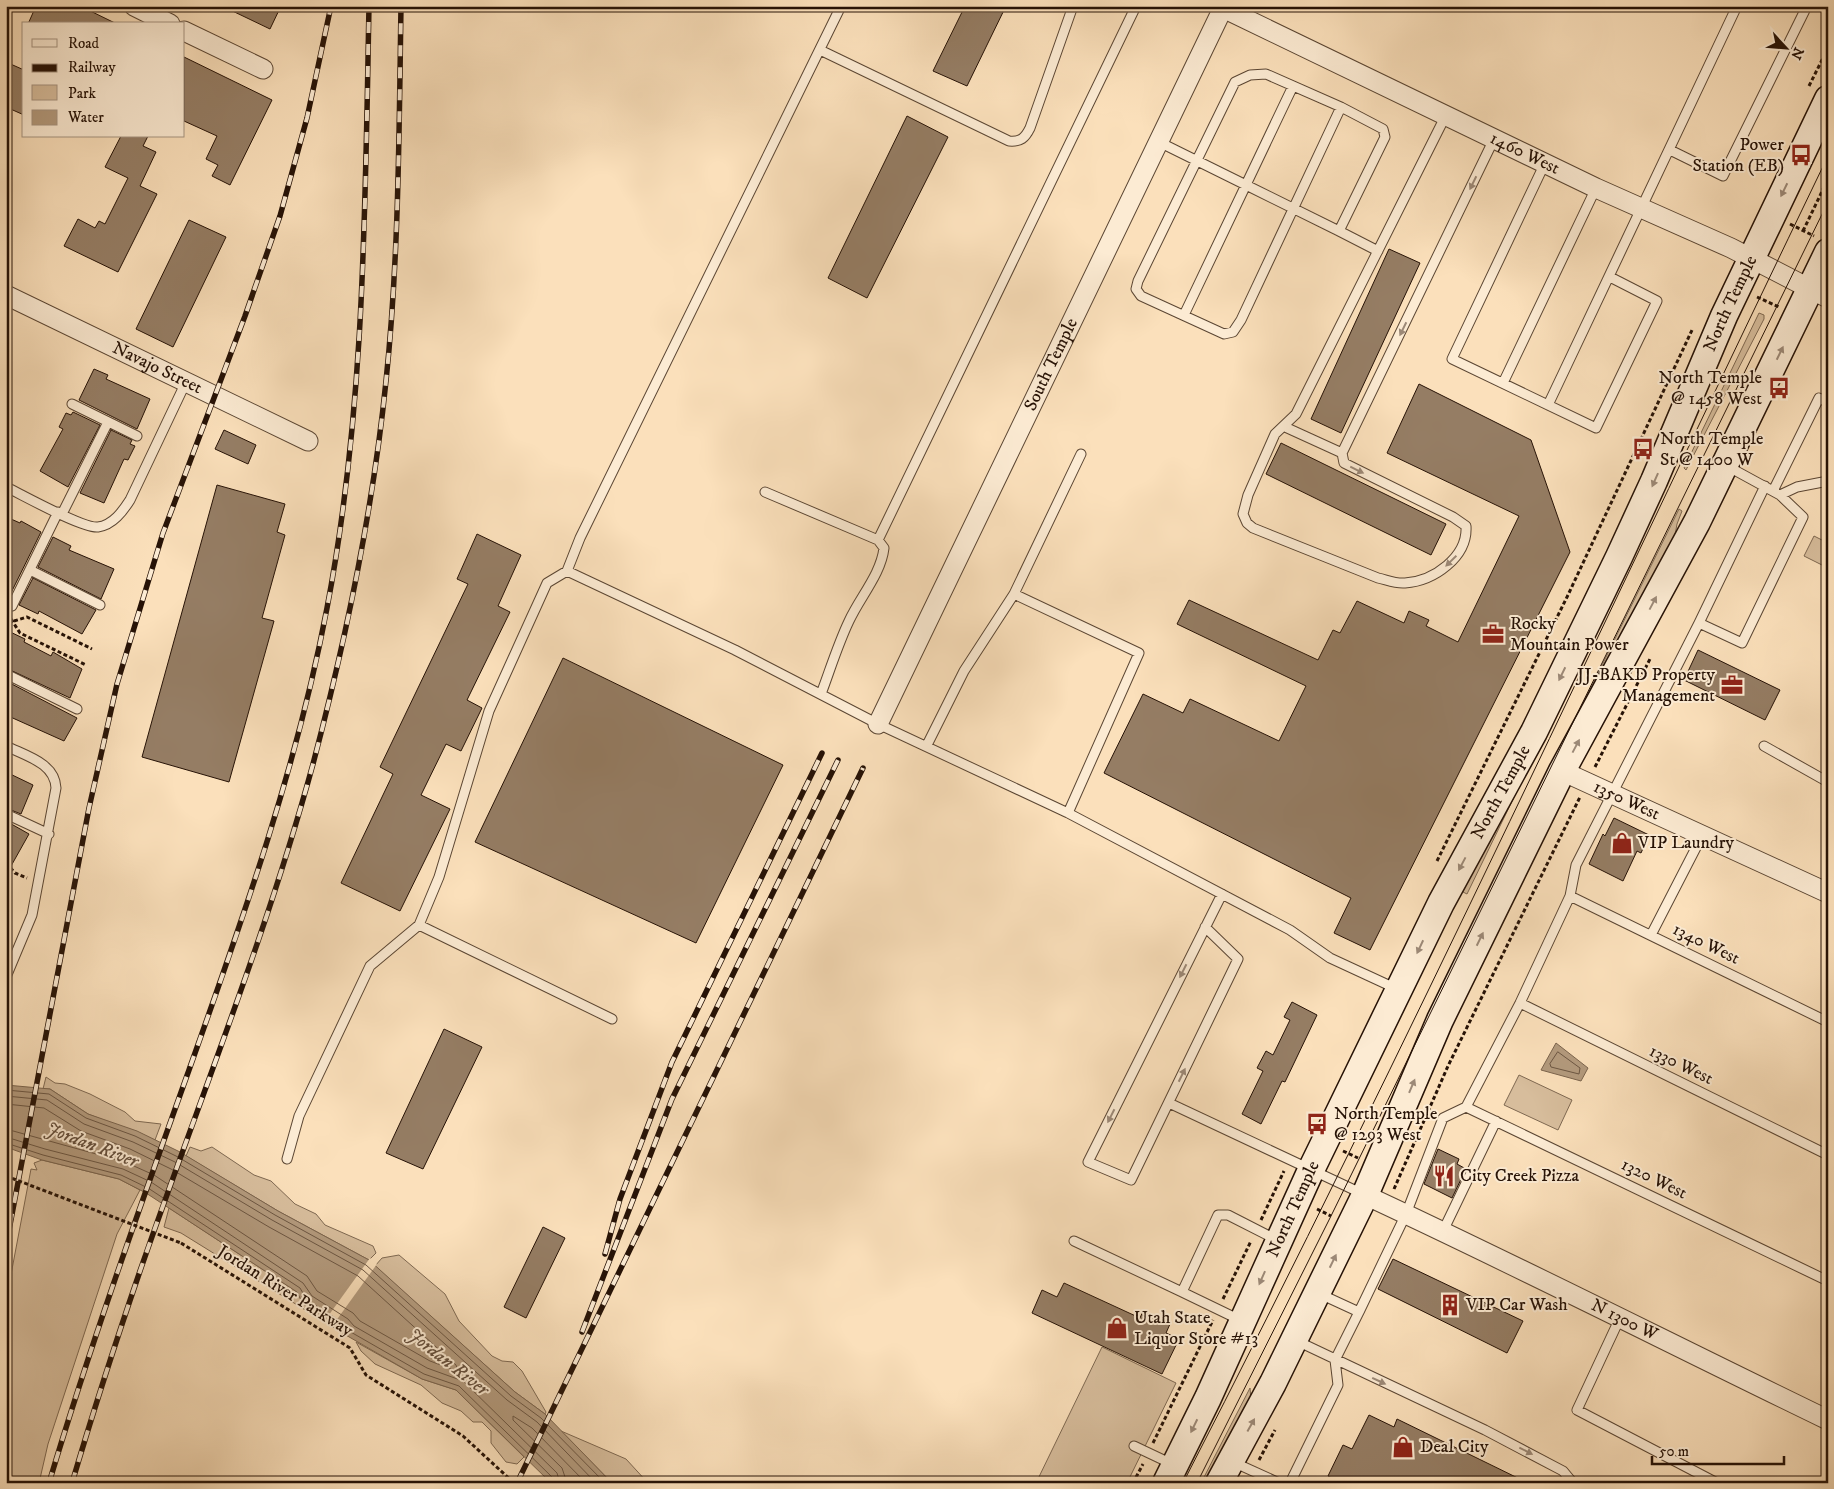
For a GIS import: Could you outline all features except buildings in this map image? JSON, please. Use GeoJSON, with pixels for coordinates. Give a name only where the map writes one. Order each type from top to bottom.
{"type":"FeatureCollection","features":[{"type":"Feature","properties":{"kind":"main road","name":"North Temple"},"geometry":{"type":"LineString","coordinates":[[1170,1474],[1243,1321],[1267,1236],[1298,1200],[1441,902],[1534,732],[1619,557],[1751,258],[1828,99]]}},
{"type":"Feature","properties":{"kind":"main road"},"geometry":{"type":"LineString","coordinates":[[1225,1472],[1294,1340],[1365,1195],[1440,1020],[1562,771],[1819,293],[1828,252]]}},
{"type":"Feature","properties":{"kind":"street"},"geometry":{"type":"LineString","coordinates":[[134,6],[166,22]]}},
{"type":"Feature","properties":{"kind":"street","name":"1460 West"},"geometry":{"type":"LineString","coordinates":[[1222,7],[1596,188],[1751,258],[1819,293]]}},
{"type":"Feature","properties":{"kind":"street","name":"South Temple"},"geometry":{"type":"LineString","coordinates":[[878,724],[1159,142],[1222,7]]}},
{"type":"Feature","properties":{"kind":"street"},"geometry":{"type":"LineString","coordinates":[[185,30],[263,69]]}},
{"type":"Feature","properties":{"kind":"street","name":"Navajo Street"},"geometry":{"type":"LineString","coordinates":[[6,295],[308,441]]}},
{"type":"Feature","properties":{"kind":"street","name":"1350 West"},"geometry":{"type":"LineString","coordinates":[[1562,771],[1828,893]]}},
{"type":"Feature","properties":{"kind":"street","name":"N 1300 W"},"geometry":{"type":"LineString","coordinates":[[1365,1195],[1443,1231],[1620,1320],[1828,1420]]}},
{"type":"Feature","properties":{"kind":"lane"},"geometry":{"type":"LineString","coordinates":[[287,1159],[299,1116],[370,966],[419,925],[439,877],[490,711],[547,583],[567,571],[580,538],[841,6]]}},
{"type":"Feature","properties":{"kind":"lane"},"geometry":{"type":"LineString","coordinates":[[820,50],[1009,141],[1018,142],[1025,137],[1030,128],[1072,6]]}},
{"type":"Feature","properties":{"kind":"lane"},"geometry":{"type":"LineString","coordinates":[[878,540],[1136,6]]}},
{"type":"Feature","properties":{"kind":"lane"},"geometry":{"type":"LineString","coordinates":[[1548,405],[1643,208],[1737,6]]}},
{"type":"Feature","properties":{"kind":"lane"},"geometry":{"type":"LineString","coordinates":[[1670,150],[1724,176],[1807,6]]}},
{"type":"Feature","properties":{"kind":"lane"},"geometry":{"type":"LineString","coordinates":[[1339,231],[1385,137],[1383,129],[1341,107],[1266,74],[1250,75],[1235,82],[1138,280],[1136,289],[1141,296],[1224,334],[1233,332],[1242,320],[1341,107]]}},
{"type":"Feature","properties":{"kind":"lane"},"geometry":{"type":"LineString","coordinates":[[1184,315],[1294,86]]}},
{"type":"Feature","properties":{"kind":"lane"},"geometry":{"type":"LineString","coordinates":[[1446,115],[1296,414],[1285,427],[1275,434],[1248,495],[1244,514],[1247,523],[1253,528],[1378,578],[1397,583],[1406,584],[1430,577],[1448,564],[1460,552],[1466,536],[1466,526],[1453,517],[1344,463],[1342,453],[1494,139]]}},
{"type":"Feature","properties":{"kind":"lane"},"geometry":{"type":"LineString","coordinates":[[1159,142],[1378,251]]}},
{"type":"Feature","properties":{"kind":"lane"},"geometry":{"type":"LineString","coordinates":[[1545,163],[1452,359],[1596,428],[1657,300],[1610,277]]}},
{"type":"Feature","properties":{"kind":"lane"},"geometry":{"type":"LineString","coordinates":[[1503,383],[1596,188]]}},
{"type":"Feature","properties":{"kind":"lane"},"geometry":{"type":"LineString","coordinates":[[6,487],[89,526],[97,527],[107,524],[123,511],[186,382]]}},
{"type":"Feature","properties":{"kind":"lane"},"geometry":{"type":"LineString","coordinates":[[1290,1483],[1338,1385],[1335,1360],[1406,1214],[1443,1118],[1466,1107],[1520,1003],[1570,896],[1576,865],[1700,623],[1773,491],[1819,398],[1828,402]]}},
{"type":"Feature","properties":{"kind":"lane"},"geometry":{"type":"LineString","coordinates":[[72,404],[137,436]]}},
{"type":"Feature","properties":{"kind":"lane"},"geometry":{"type":"LineString","coordinates":[[12,606],[108,422]]}},
{"type":"Feature","properties":{"kind":"lane"},"geometry":{"type":"LineString","coordinates":[[1285,427],[1342,453]]}},
{"type":"Feature","properties":{"kind":"lane"},"geometry":{"type":"LineString","coordinates":[[926,745],[964,671],[1014,594],[1081,454]]}},
{"type":"Feature","properties":{"kind":"lane"},"geometry":{"type":"LineString","coordinates":[[1700,623],[1742,643],[1803,517],[1773,491],[1725,465]]}},
{"type":"Feature","properties":{"kind":"lane"},"geometry":{"type":"LineString","coordinates":[[1773,491],[1828,481]]}},
{"type":"Feature","properties":{"kind":"lane"},"geometry":{"type":"LineString","coordinates":[[765,492],[878,540],[884,548],[883,556],[849,621],[821,694]]}},
{"type":"Feature","properties":{"kind":"lane"},"geometry":{"type":"LineString","coordinates":[[30,570],[100,606]]}},
{"type":"Feature","properties":{"kind":"lane"},"geometry":{"type":"LineString","coordinates":[[567,571],[735,650],[878,724],[1068,813],[1290,930],[1330,958],[1399,990]]}},
{"type":"Feature","properties":{"kind":"lane"},"geometry":{"type":"LineString","coordinates":[[1014,594],[1139,653],[1068,813]]}},
{"type":"Feature","properties":{"kind":"lane"},"geometry":{"type":"LineString","coordinates":[[6,674],[77,709]]}},
{"type":"Feature","properties":{"kind":"lane"},"geometry":{"type":"LineString","coordinates":[[6,746],[43,764],[53,773],[56,780],[56,798],[31,922],[6,977]]}},
{"type":"Feature","properties":{"kind":"lane"},"geometry":{"type":"LineString","coordinates":[[1764,746],[1828,782]]}},
{"type":"Feature","properties":{"kind":"lane"},"geometry":{"type":"LineString","coordinates":[[6,814],[48,834]]}},
{"type":"Feature","properties":{"kind":"lane"},"geometry":{"type":"LineString","coordinates":[[1651,935],[1702,836]]}},
{"type":"Feature","properties":{"kind":"lane"},"geometry":{"type":"LineString","coordinates":[[1205,927],[1238,959],[1131,1180],[1088,1162],[1205,927],[1222,894]]}},
{"type":"Feature","properties":{"kind":"lane","name":"1340 West"},"geometry":{"type":"LineString","coordinates":[[1570,896],[1828,1022]]}},
{"type":"Feature","properties":{"kind":"lane"},"geometry":{"type":"LineString","coordinates":[[419,925],[612,1019]]}},
{"type":"Feature","properties":{"kind":"lane","name":"1330 West"},"geometry":{"type":"LineString","coordinates":[[1520,1003],[1828,1155]]}},
{"type":"Feature","properties":{"kind":"lane"},"geometry":{"type":"LineString","coordinates":[[1169,1103],[1365,1195]]}},
{"type":"Feature","properties":{"kind":"lane","name":"1320 West"},"geometry":{"type":"LineString","coordinates":[[1466,1107],[1828,1281]]}},
{"type":"Feature","properties":{"kind":"lane"},"geometry":{"type":"LineString","coordinates":[[1443,1231],[1496,1121]]}},
{"type":"Feature","properties":{"kind":"lane"},"geometry":{"type":"LineString","coordinates":[[1182,1292],[1218,1215],[1228,1216],[1267,1236]]}},
{"type":"Feature","properties":{"kind":"lane"},"geometry":{"type":"LineString","coordinates":[[1074,1241],[1243,1321]]}},
{"type":"Feature","properties":{"kind":"lane"},"geometry":{"type":"LineString","coordinates":[[1317,1293],[1359,1312]]}},
{"type":"Feature","properties":{"kind":"lane"},"geometry":{"type":"LineString","coordinates":[[1620,1320],[1577,1410],[1717,1483]]}},
{"type":"Feature","properties":{"kind":"lane"},"geometry":{"type":"LineString","coordinates":[[1294,1340],[1485,1430],[1563,1471],[1573,1483]]}},
{"type":"Feature","properties":{"kind":"lane"},"geometry":{"type":"LineString","coordinates":[[1134,1446],[1149,1453],[1170,1474]]}},
{"type":"Feature","properties":{"kind":"lane"},"geometry":{"type":"LineString","coordinates":[[1225,1472],[1279,1483]]}},
{"type":"Feature","properties":{"kind":"path"},"geometry":{"type":"LineString","coordinates":[[1797,228],[1804,231],[1828,179]]}},
{"type":"Feature","properties":{"kind":"path"},"geometry":{"type":"LineString","coordinates":[[1761,299],[1774,305]]}},
{"type":"Feature","properties":{"kind":"path"},"geometry":{"type":"LineString","coordinates":[[1436,864],[1568,595],[1696,322]]}},
{"type":"Feature","properties":{"kind":"path"},"geometry":{"type":"LineString","coordinates":[[86,665],[20,633],[14,621],[27,618],[92,649]]}},
{"type":"Feature","properties":{"kind":"path"},"geometry":{"type":"LineString","coordinates":[[1325,1142],[1398,1178],[1448,1066],[1651,655]]}},
{"type":"Feature","properties":{"kind":"path"},"geometry":{"type":"LineString","coordinates":[[6,863],[17,875],[27,878]]}},
{"type":"Feature","properties":{"kind":"path","name":"Jordan River Parkway"},"geometry":{"type":"LineString","coordinates":[[6,1176],[181,1243],[350,1348],[366,1375],[463,1436],[514,1483]]}},
{"type":"Feature","properties":{"kind":"path"},"geometry":{"type":"LineString","coordinates":[[1133,1483],[1218,1310],[1267,1236],[1276,1189],[1350,1225]]}},
{"type":"Feature","properties":{"kind":"green space"},"geometry":{"type":"Polygon","coordinates":[[[1759,313],[1764,315],[1764,319],[1686,470],[1684,468],[1759,313]]]}},
{"type":"Feature","properties":{"kind":"green space"},"geometry":{"type":"Polygon","coordinates":[[[1679,509],[1682,511],[1677,524],[1673,546],[1573,724],[1679,509]]]}},
{"type":"Feature","properties":{"kind":"green space"},"geometry":{"type":"Polygon","coordinates":[[[1814,536],[1828,543],[1828,568],[1804,556],[1814,536]]]}},
{"type":"Feature","properties":{"kind":"green space"},"geometry":{"type":"Polygon","coordinates":[[[1517,791],[1467,894],[1463,892],[1464,881],[1517,791]]]}},
{"type":"Feature","properties":{"kind":"green space"},"geometry":{"type":"Polygon","coordinates":[[[1519,1075],[1572,1100],[1558,1130],[1504,1105],[1519,1075]]]}},
{"type":"Feature","properties":{"kind":"green space"},"geometry":{"type":"Polygon","coordinates":[[[46,1077],[55,1083],[65,1084],[90,1094],[125,1112],[135,1121],[161,1124],[155,1140],[88,1114],[50,1089],[43,1089],[46,1077]]]}},
{"type":"Feature","properties":{"kind":"green space"},"geometry":{"type":"Polygon","coordinates":[[[190,1147],[201,1151],[212,1147],[254,1175],[271,1181],[295,1204],[316,1214],[325,1225],[373,1246],[376,1253],[369,1260],[278,1211],[186,1156],[190,1147]]]}},
{"type":"Feature","properties":{"kind":"green space"},"geometry":{"type":"Polygon","coordinates":[[[42,1160],[119,1179],[140,1190],[117,1234],[48,1444],[39,1483],[6,1483],[6,1301],[31,1169],[37,1170],[34,1163],[42,1160]]]}},
{"type":"Feature","properties":{"kind":"green space"},"geometry":{"type":"Polygon","coordinates":[[[169,1208],[297,1292],[303,1304],[342,1328],[344,1334],[181,1233],[164,1227],[169,1208]]]}},
{"type":"Feature","properties":{"kind":"green space"},"geometry":{"type":"Polygon","coordinates":[[[399,1255],[445,1294],[459,1321],[492,1356],[502,1361],[513,1362],[522,1371],[546,1412],[545,1414],[515,1392],[375,1266],[382,1258],[399,1255]]]}},
{"type":"Feature","properties":{"kind":"green space"},"geometry":{"type":"Polygon","coordinates":[[[356,1342],[422,1379],[456,1390],[524,1457],[517,1464],[506,1462],[491,1443],[491,1431],[482,1422],[473,1422],[461,1411],[442,1403],[421,1385],[375,1364],[361,1351],[356,1342]]]}},
{"type":"Feature","properties":{"kind":"green space"},"geometry":{"type":"Polygon","coordinates":[[[1102,1347],[1176,1383],[1127,1483],[1036,1483],[1102,1347]]]}},
{"type":"Feature","properties":{"kind":"green space"},"geometry":{"type":"Polygon","coordinates":[[[1250,1388],[1251,1400],[1208,1483],[1201,1483],[1250,1388]]]}},
{"type":"Feature","properties":{"kind":"green space"},"geometry":{"type":"Polygon","coordinates":[[[561,1431],[626,1459],[648,1483],[612,1483],[561,1431]]]}},
{"type":"Feature","properties":{"kind":"water"},"geometry":{"type":"Polygon","coordinates":[[[1556,1043],[1588,1068],[1581,1081],[1541,1070],[1556,1043]]]}},
{"type":"Feature","properties":{"kind":"water","name":"Jordan River"},"geometry":{"type":"Polygon","coordinates":[[[6,1085],[50,1089],[88,1114],[137,1131],[180,1152],[278,1211],[369,1260],[515,1392],[545,1414],[612,1483],[551,1483],[456,1390],[422,1379],[344,1334],[342,1328],[303,1304],[297,1292],[146,1193],[119,1179],[42,1160],[6,1147],[6,1085]]]}},
{"type":"Feature","properties":{"kind":"pier"},"geometry":{"type":"Polygon","coordinates":[[[370,1258],[377,1264],[333,1325],[326,1319],[370,1258]]]}},
{"type":"Feature","properties":{"kind":"tram line"},"geometry":{"type":"LineString","coordinates":[[1183,1483],[1267,1319],[1430,988],[1828,156]]}},
{"type":"Feature","properties":{"kind":"tram line"},"geometry":{"type":"LineString","coordinates":[[1197,1483],[1331,1216],[1828,202]]}},
{"type":"Feature","properties":{"kind":"railway"},"geometry":{"type":"LineString","coordinates":[[6,1246],[89,808],[117,684],[163,533],[245,316],[280,216],[307,118],[331,6]]}},
{"type":"Feature","properties":{"kind":"railway"},"geometry":{"type":"LineString","coordinates":[[49,1483],[116,1275],[209,1013],[267,842],[315,667],[340,534],[356,384],[364,233],[369,6]]}},
{"type":"Feature","properties":{"kind":"railway"},"geometry":{"type":"LineString","coordinates":[[72,1483],[140,1271],[231,1019],[274,893],[313,764],[347,622],[374,478],[386,381],[394,288],[398,194],[401,6]]}},
{"type":"Feature","properties":{"kind":"railway"},"geometry":{"type":"LineString","coordinates":[[605,1254],[620,1199],[672,1062],[822,753]]}},
{"type":"Feature","properties":{"kind":"railway"},"geometry":{"type":"LineString","coordinates":[[582,1332],[672,1099],[838,760]]}},
{"type":"Feature","properties":{"kind":"railway"},"geometry":{"type":"LineString","coordinates":[[517,1483],[863,768]]}},
{"type":"Feature","properties":{"kind":"place","name":"Power Station (EB)"},"geometry":{"type":"Point","coordinates":[1801,155]}},
{"type":"Feature","properties":{"kind":"place","name":"North Temple @ 1458 West"},"geometry":{"type":"Point","coordinates":[1779,388]}},
{"type":"Feature","properties":{"kind":"place","name":"North Temple St @ 1400 W"},"geometry":{"type":"Point","coordinates":[1643,449]}},
{"type":"Feature","properties":{"kind":"place","name":"Rocky Mountain Power"},"geometry":{"type":"Point","coordinates":[1493,634]}},
{"type":"Feature","properties":{"kind":"place","name":"JJ-BAKD Property Management"},"geometry":{"type":"Point","coordinates":[1732,685]}},
{"type":"Feature","properties":{"kind":"place","name":"VIP Laundry"},"geometry":{"type":"Point","coordinates":[1622,843]}},
{"type":"Feature","properties":{"kind":"place","name":"North Temple @ 1293 West"},"geometry":{"type":"Point","coordinates":[1317,1124]}},
{"type":"Feature","properties":{"kind":"place","name":"City Creek Pizza"},"geometry":{"type":"Point","coordinates":[1444,1176]}},
{"type":"Feature","properties":{"kind":"place","name":"VIP Car Wash"},"geometry":{"type":"Point","coordinates":[1450,1305]}},
{"type":"Feature","properties":{"kind":"place","name":"Utah State Liquor Store #13"},"geometry":{"type":"Point","coordinates":[1117,1328]}},
{"type":"Feature","properties":{"kind":"place","name":"Deal City"},"geometry":{"type":"Point","coordinates":[1403,1447]}}]}
